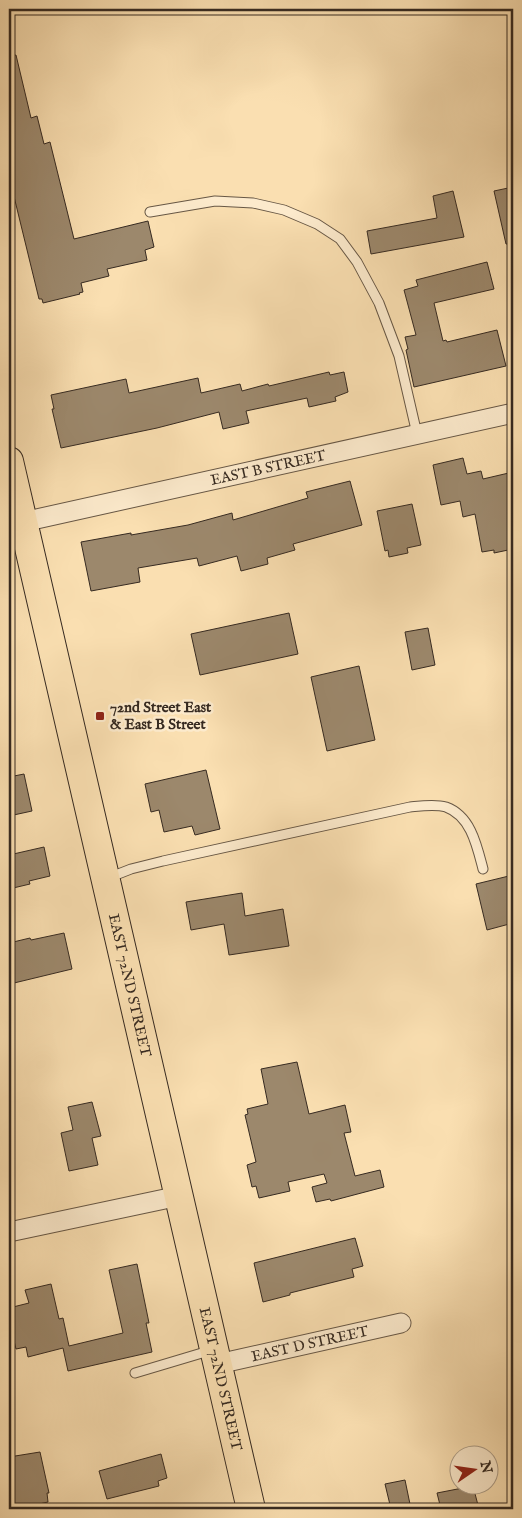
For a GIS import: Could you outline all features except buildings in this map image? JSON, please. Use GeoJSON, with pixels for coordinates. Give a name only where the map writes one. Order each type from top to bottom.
{"type":"FeatureCollection","features":[{"type":"Feature","properties":{"kind":"main road","name":"EAST 72ND STREET"},"geometry":{"type":"LineString","coordinates":[[9,461],[251,1509]]}},
{"type":"Feature","properties":{"kind":"street","name":"EAST B STREET"},"geometry":{"type":"LineString","coordinates":[[24,522],[513,413]]}},
{"type":"Feature","properties":{"kind":"street"},"geometry":{"type":"LineString","coordinates":[[9,1232],[179,1196]]}},
{"type":"Feature","properties":{"kind":"street","name":"EAST D STREET"},"geometry":{"type":"LineString","coordinates":[[216,1357],[401,1323]]}},
{"type":"Feature","properties":{"kind":"lane"},"geometry":{"type":"LineString","coordinates":[[150,212],[215,202],[253,203],[284,210],[317,224],[340,239],[357,262],[379,303],[399,356],[417,434]]}},
{"type":"Feature","properties":{"kind":"lane"},"geometry":{"type":"LineString","coordinates":[[106,879],[131,869],[163,861],[410,807],[426,806],[445,807],[463,818],[474,838],[483,869]]}},
{"type":"Feature","properties":{"kind":"lane"},"geometry":{"type":"LineString","coordinates":[[135,1373],[216,1357]]}},
{"type":"Feature","properties":{"kind":"place","name":"72nd Street East & East B Street"},"geometry":{"type":"Point","coordinates":[100,716]}}]}
